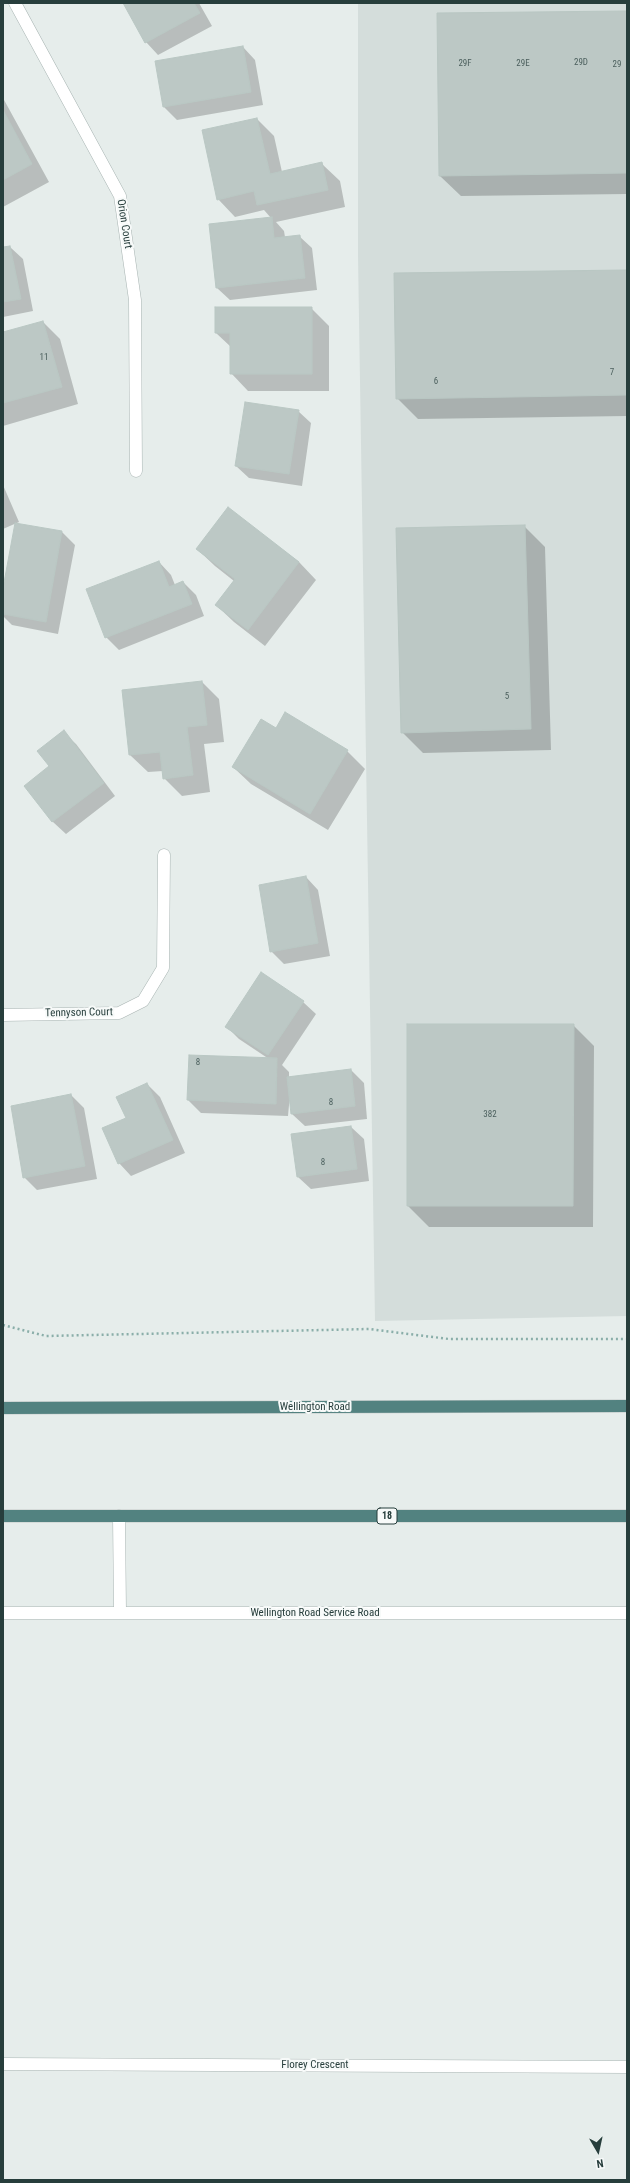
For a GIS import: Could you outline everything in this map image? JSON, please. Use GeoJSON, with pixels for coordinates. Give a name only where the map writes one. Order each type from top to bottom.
{"type":"FeatureCollection","features":[{"type":"Feature","properties":{"kind":"highway","name":"Wellington Road"},"geometry":{"type":"LineString","coordinates":[[3,1408],[627,1406]]}},
{"type":"Feature","properties":{"kind":"highway","name":"18"},"geometry":{"type":"LineString","coordinates":[[3,1516],[627,1516]]}},
{"type":"Feature","properties":{"kind":"street","name":"Orion Court"},"geometry":{"type":"LineString","coordinates":[[15,3],[120,196],[135,300],[136,471]]}},
{"type":"Feature","properties":{"kind":"street","name":"Tennyson Court"},"geometry":{"type":"LineString","coordinates":[[3,1015],[119,1013],[143,1001],[163,968],[164,855]]}},
{"type":"Feature","properties":{"kind":"street"},"geometry":{"type":"LineString","coordinates":[[119,1516],[120,1612]]}},
{"type":"Feature","properties":{"kind":"street","name":"Wellington Road Service Road"},"geometry":{"type":"LineString","coordinates":[[3,1613],[627,1613]]}},
{"type":"Feature","properties":{"kind":"street","name":"Florey Crescent"},"geometry":{"type":"LineString","coordinates":[[3,2064],[627,2066]]}},
{"type":"Feature","properties":{"kind":"path"},"geometry":{"type":"LineString","coordinates":[[3,1325],[46,1336],[369,1329],[449,1339],[627,1339]]}},
{"type":"Feature","properties":{"kind":"shaded area"},"geometry":{"type":"Polygon","coordinates":[[[358,3],[627,3],[627,1316],[375,1321],[358,256],[358,3]]]}},
{"type":"Feature","properties":{"kind":"building"},"geometry":{"type":"Polygon","coordinates":[[[123,3],[194,3],[200,13],[145,43],[123,3]]]}},
{"type":"Feature","properties":{"kind":"building"},"geometry":{"type":"Polygon","coordinates":[[[627,11],[627,173],[439,176],[437,13],[627,11]]]}},
{"type":"Feature","properties":{"kind":"building"},"geometry":{"type":"Polygon","coordinates":[[[243,46],[251,92],[163,107],[155,61],[243,46]]]}},
{"type":"Feature","properties":{"kind":"building"},"geometry":{"type":"Polygon","coordinates":[[[3,110],[32,164],[3,180],[3,110]]]}},
{"type":"Feature","properties":{"kind":"building"},"geometry":{"type":"Polygon","coordinates":[[[257,118],[270,174],[322,162],[328,190],[257,205],[254,191],[217,200],[202,130],[257,118]]]}},
{"type":"Feature","properties":{"kind":"building"},"geometry":{"type":"Polygon","coordinates":[[[272,217],[274,238],[300,235],[305,278],[216,288],[209,224],[272,217]]]}},
{"type":"Feature","properties":{"kind":"building"},"geometry":{"type":"Polygon","coordinates":[[[10,246],[21,299],[3,302],[3,247],[10,246]]]}},
{"type":"Feature","properties":{"kind":"building"},"geometry":{"type":"Polygon","coordinates":[[[627,270],[627,395],[396,399],[394,273],[627,270]]]}},
{"type":"Feature","properties":{"kind":"building"},"geometry":{"type":"Polygon","coordinates":[[[215,307],[312,307],[312,374],[230,374],[230,333],[215,333],[215,307]]]}},
{"type":"Feature","properties":{"kind":"building"},"geometry":{"type":"Polygon","coordinates":[[[43,321],[62,387],[3,403],[3,332],[43,321]]]}},
{"type":"Feature","properties":{"kind":"building"},"geometry":{"type":"Polygon","coordinates":[[[245,402],[299,410],[289,474],[235,466],[245,402]]]}},
{"type":"Feature","properties":{"kind":"building"},"geometry":{"type":"Polygon","coordinates":[[[228,507],[299,562],[248,630],[215,605],[235,579],[196,549],[228,507]]]}},
{"type":"Feature","properties":{"kind":"building"},"geometry":{"type":"Polygon","coordinates":[[[15,523],[62,531],[46,622],[3,614],[3,588],[15,523]]]}},
{"type":"Feature","properties":{"kind":"building"},"geometry":{"type":"Polygon","coordinates":[[[525,525],[531,729],[401,733],[396,528],[525,525]]]}},
{"type":"Feature","properties":{"kind":"building"},"geometry":{"type":"Polygon","coordinates":[[[159,561],[169,587],[183,581],[192,604],[105,638],[86,589],[159,561]]]}},
{"type":"Feature","properties":{"kind":"building"},"geometry":{"type":"Polygon","coordinates":[[[202,681],[207,725],[187,727],[193,775],[163,779],[160,752],[129,755],[122,690],[202,681]]]}},
{"type":"Feature","properties":{"kind":"building"},"geometry":{"type":"Polygon","coordinates":[[[285,712],[348,750],[310,814],[232,767],[261,719],[276,728],[285,712]]]}},
{"type":"Feature","properties":{"kind":"building"},"geometry":{"type":"Polygon","coordinates":[[[64,730],[104,783],[52,822],[24,786],[49,766],[37,751],[64,730]]]}},
{"type":"Feature","properties":{"kind":"building"},"geometry":{"type":"Polygon","coordinates":[[[306,876],[318,943],[270,952],[259,885],[306,876]]]}},
{"type":"Feature","properties":{"kind":"building"},"geometry":{"type":"Polygon","coordinates":[[[261,972],[304,1001],[268,1055],[225,1027],[261,972]]]}},
{"type":"Feature","properties":{"kind":"building"},"geometry":{"type":"Polygon","coordinates":[[[407,1024],[574,1024],[573,1206],[407,1206],[407,1024]]]}},
{"type":"Feature","properties":{"kind":"building"},"geometry":{"type":"Polygon","coordinates":[[[189,1055],[277,1058],[276,1104],[187,1100],[189,1055]]]}},
{"type":"Feature","properties":{"kind":"building"},"geometry":{"type":"Polygon","coordinates":[[[351,1069],[355,1106],[291,1114],[287,1077],[351,1069]]]}},
{"type":"Feature","properties":{"kind":"building"},"geometry":{"type":"Polygon","coordinates":[[[147,1083],[173,1140],[118,1164],[102,1128],[126,1118],[116,1097],[147,1083]]]}},
{"type":"Feature","properties":{"kind":"building"},"geometry":{"type":"Polygon","coordinates":[[[71,1094],[85,1166],[23,1178],[11,1106],[71,1094]]]}},
{"type":"Feature","properties":{"kind":"building"},"geometry":{"type":"Polygon","coordinates":[[[351,1126],[357,1169],[297,1177],[291,1134],[351,1126]]]}}]}
